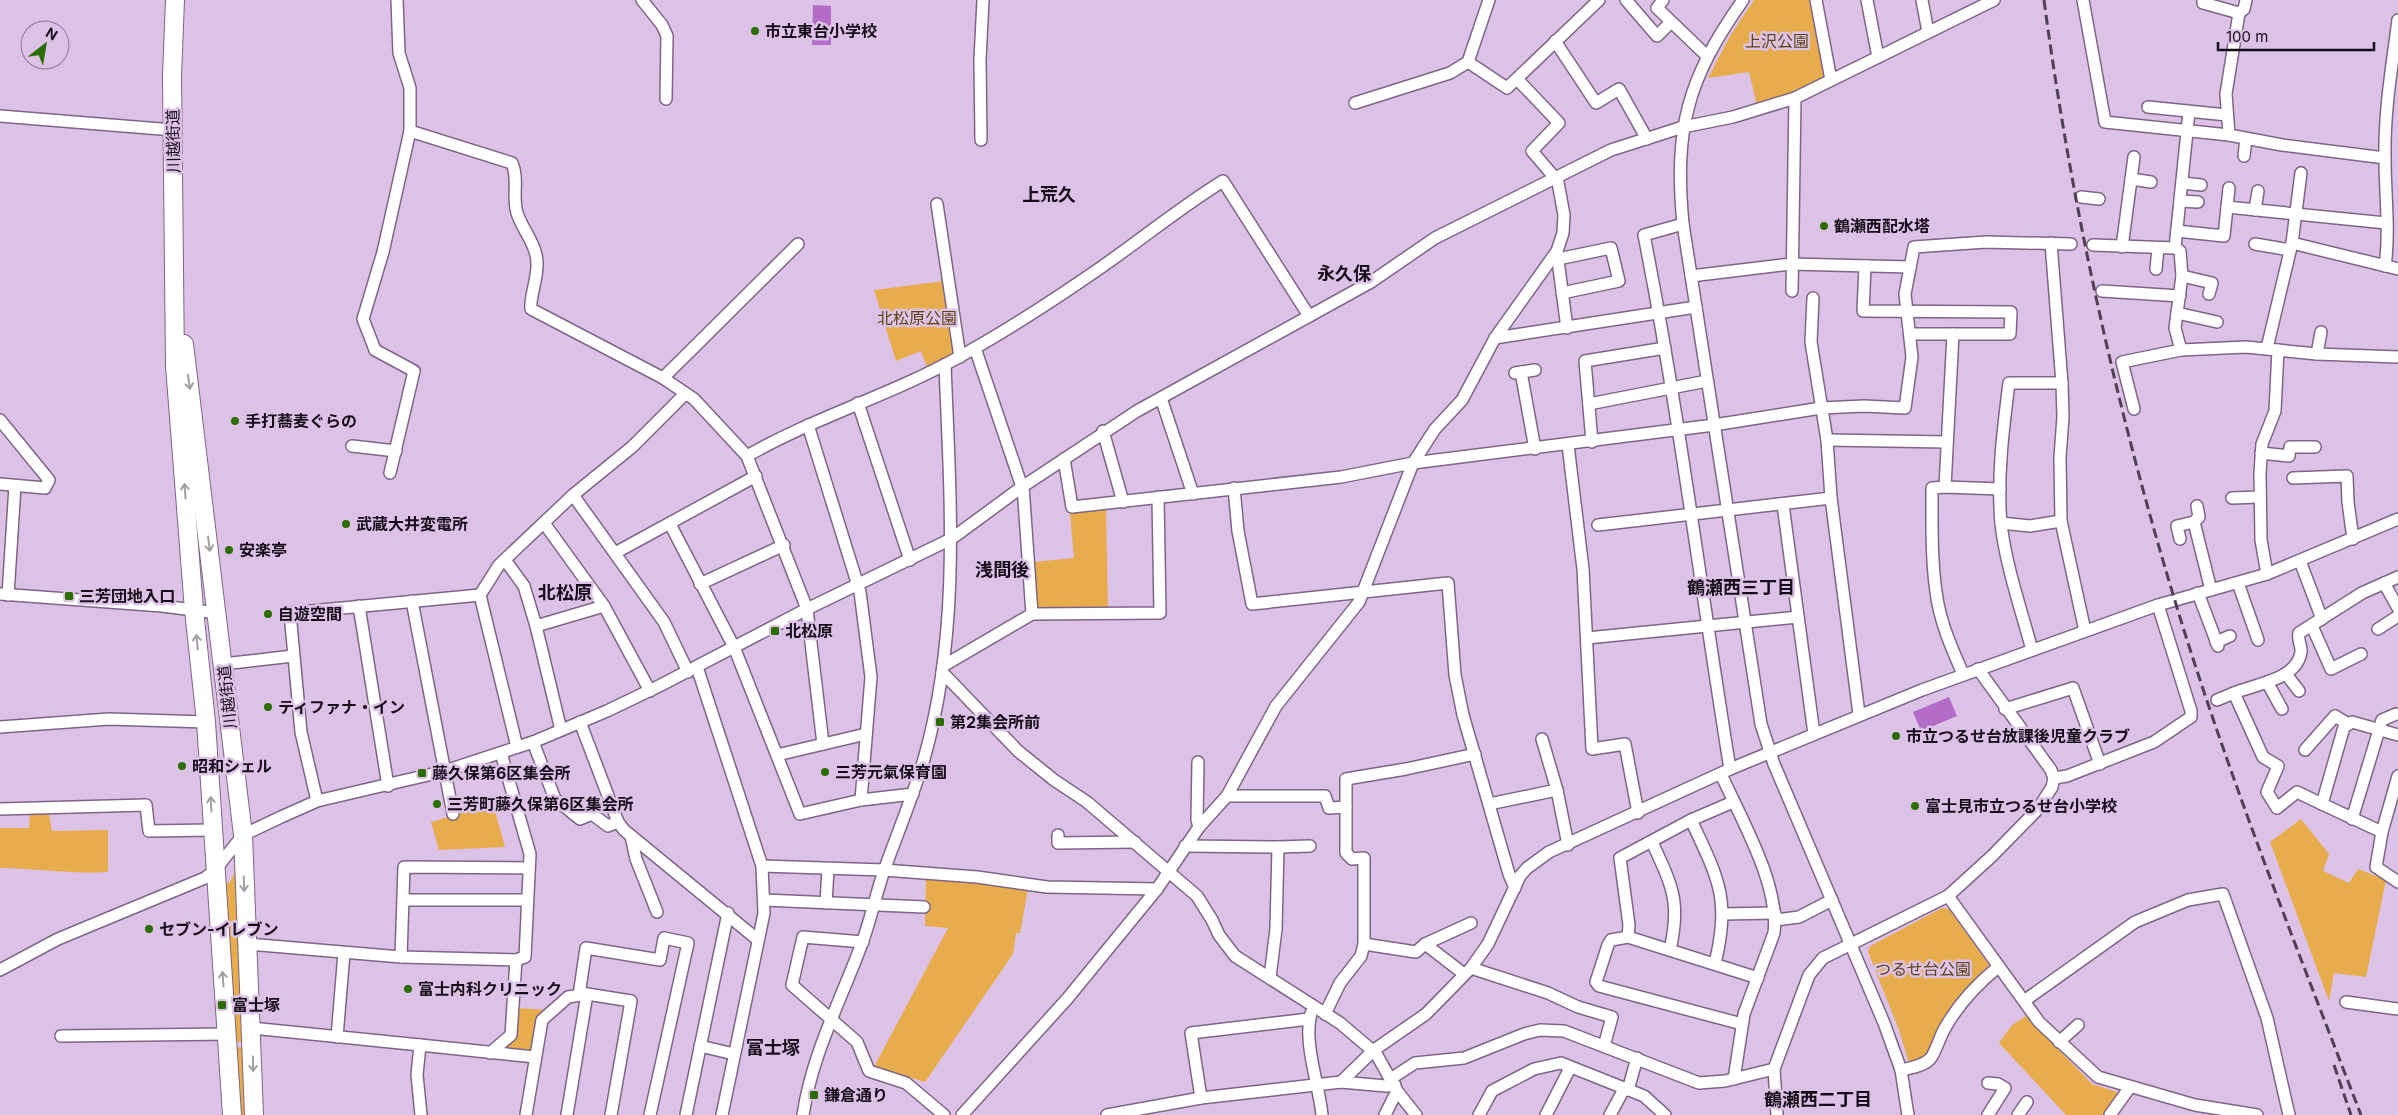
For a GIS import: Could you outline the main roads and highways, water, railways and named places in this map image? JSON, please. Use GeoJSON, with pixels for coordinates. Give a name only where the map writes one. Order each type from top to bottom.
{"type":"FeatureCollection","features":[{"type":"Feature","properties":{"kind":"highway","name":"川越街道"},"geometry":{"type":"LineString","coordinates":[[175,0],[173,130],[175,366],[194,610],[206,722],[232,1115]]}},
{"type":"Feature","properties":{"kind":"highway","name":"川越街道"},"geometry":{"type":"LineString","coordinates":[[175,282],[194,414],[242,835],[254,1115]]}},
{"type":"Feature","properties":{"kind":"railway"},"geometry":{"type":"LineString","coordinates":[[2044,0],[2069,163],[2102,325],[2121,405],[2164,564],[2228,762],[2271,881],[2361,1115]]}},
{"type":"Feature","properties":{"kind":"railway"},"geometry":{"type":"LineString","coordinates":[[2334,1065],[2351,1115]]}},
{"type":"Feature","properties":{"kind":"place","name":"市立東台小学校"},"geometry":{"type":"Point","coordinates":[755,31]}},
{"type":"Feature","properties":{"kind":"place","name":"鶴瀬西配水塔"},"geometry":{"type":"Point","coordinates":[1824,226]}},
{"type":"Feature","properties":{"kind":"place","name":"手打蕎麦ぐらの"},"geometry":{"type":"Point","coordinates":[235,421]}},
{"type":"Feature","properties":{"kind":"place","name":"武蔵大井変電所"},"geometry":{"type":"Point","coordinates":[346,524]}},
{"type":"Feature","properties":{"kind":"place","name":"安楽亭"},"geometry":{"type":"Point","coordinates":[229,550]}},
{"type":"Feature","properties":{"kind":"place","name":"三芳団地入口"},"geometry":{"type":"Point","coordinates":[69,596]}},
{"type":"Feature","properties":{"kind":"place","name":"自遊空間"},"geometry":{"type":"Point","coordinates":[268,614]}},
{"type":"Feature","properties":{"kind":"place","name":"北松原"},"geometry":{"type":"Point","coordinates":[775,631]}},
{"type":"Feature","properties":{"kind":"place","name":"ティファナ・イン"},"geometry":{"type":"Point","coordinates":[268,707]}},
{"type":"Feature","properties":{"kind":"place","name":"第2集会所前"},"geometry":{"type":"Point","coordinates":[940,722]}},
{"type":"Feature","properties":{"kind":"place","name":"市立つるせ台放課後児童クラブ"},"geometry":{"type":"Point","coordinates":[1896,736]}},
{"type":"Feature","properties":{"kind":"place","name":"昭和シェル"},"geometry":{"type":"Point","coordinates":[182,766]}},
{"type":"Feature","properties":{"kind":"place","name":"三芳元氣保育園"},"geometry":{"type":"Point","coordinates":[825,772]}},
{"type":"Feature","properties":{"kind":"place","name":"藤久保第6区集会所"},"geometry":{"type":"Point","coordinates":[422,773]}},
{"type":"Feature","properties":{"kind":"place","name":"三芳町藤久保第6区集会所"},"geometry":{"type":"Point","coordinates":[437,804]}},
{"type":"Feature","properties":{"kind":"place","name":"富士見市立つるせ台小学校"},"geometry":{"type":"Point","coordinates":[1915,806]}},
{"type":"Feature","properties":{"kind":"place","name":"セブン-イレブン"},"geometry":{"type":"Point","coordinates":[149,929]}},
{"type":"Feature","properties":{"kind":"place","name":"富士内科クリニック"},"geometry":{"type":"Point","coordinates":[408,989]}},
{"type":"Feature","properties":{"kind":"place","name":"富士塚"},"geometry":{"type":"Point","coordinates":[222,1005]}},
{"type":"Feature","properties":{"kind":"place","name":"鎌倉通り"},"geometry":{"type":"Point","coordinates":[814,1095]}},
{"type":"Feature","properties":{"kind":"district","name":"上荒久"},"geometry":{"type":"Point","coordinates":[1049,194]}},
{"type":"Feature","properties":{"kind":"district","name":"永久保"},"geometry":{"type":"Point","coordinates":[1344,273]}},
{"type":"Feature","properties":{"kind":"district","name":"浅間後"},"geometry":{"type":"Point","coordinates":[1002,569]}},
{"type":"Feature","properties":{"kind":"district","name":"鶴瀬西三丁目"},"geometry":{"type":"Point","coordinates":[1741,587]}},
{"type":"Feature","properties":{"kind":"district","name":"北松原"},"geometry":{"type":"Point","coordinates":[565,592]}},
{"type":"Feature","properties":{"kind":"district","name":"富士塚"},"geometry":{"type":"Point","coordinates":[773,1047]}},
{"type":"Feature","properties":{"kind":"district","name":"鶴瀬西二丁目"},"geometry":{"type":"Point","coordinates":[1818,1099]}},
{"type":"Feature","properties":{"kind":"park label","name":"上沢公園"},"geometry":{"type":"Point","coordinates":[1777,41]}},
{"type":"Feature","properties":{"kind":"park label","name":"北松原公園"},"geometry":{"type":"Point","coordinates":[917,318]}},
{"type":"Feature","properties":{"kind":"park label","name":"つるせ台公園"},"geometry":{"type":"Point","coordinates":[1923,969]}}]}
